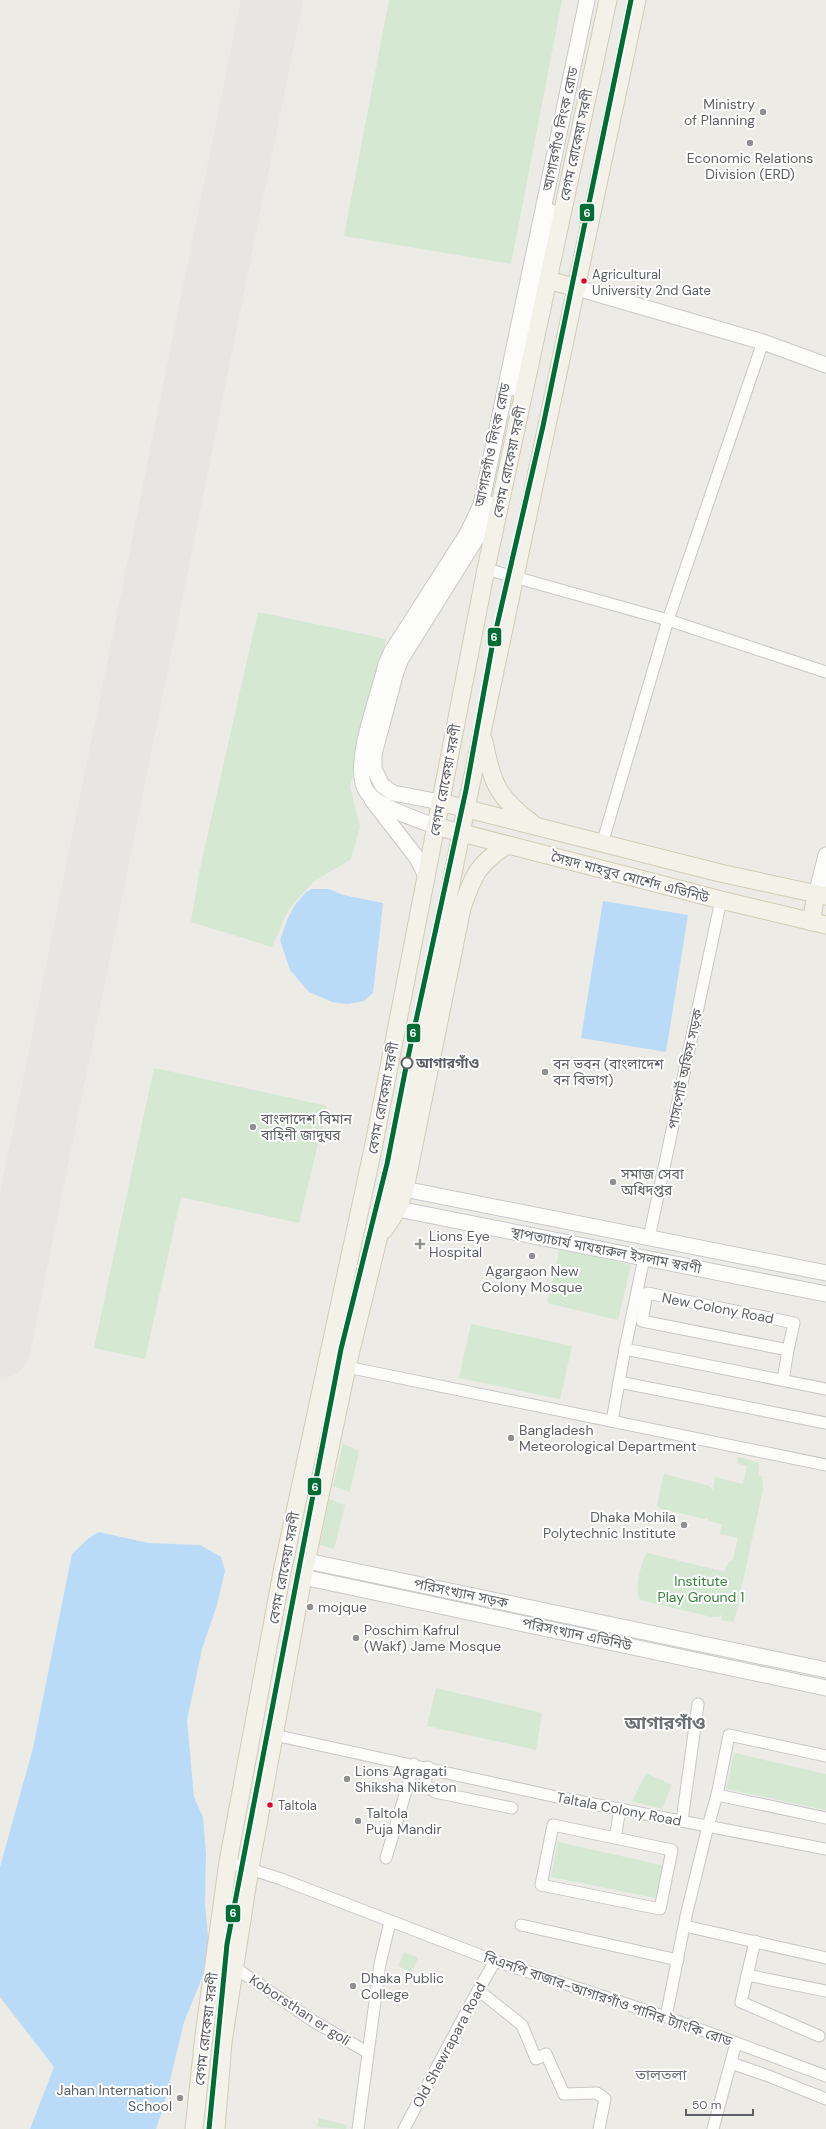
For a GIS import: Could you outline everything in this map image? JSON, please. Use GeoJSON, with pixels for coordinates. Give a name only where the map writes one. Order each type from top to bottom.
{"type":"FeatureCollection","features":[{"type":"Feature","properties":{"kind":"main road","name":"বেগম রোকেয়া সরণী"},"geometry":{"type":"LineString","coordinates":[[194,2129],[204,2035],[228,1862],[284,1564],[326,1362],[374,1144],[486,569],[608,0]]}},
{"type":"Feature","properties":{"kind":"main road","name":"বেগম রোকেয়া সরণী"},"geometry":{"type":"LineString","coordinates":[[216,2129],[223,2042],[234,1967],[250,1868],[305,1569],[347,1367],[379,1236],[392,1208],[398,1187],[466,808],[516,578],[637,0]]}},
{"type":"Feature","properties":{"kind":"main road"},"geometry":{"type":"LineString","coordinates":[[548,280],[577,288]]}},
{"type":"Feature","properties":{"kind":"main road"},"geometry":{"type":"LineString","coordinates":[[483,732],[492,776],[498,791],[510,805],[537,827]]}},
{"type":"Feature","properties":{"kind":"main road","name":"সৈয়দ মাহবুব মোর্শেদ এভিনিউ"},"geometry":{"type":"LineString","coordinates":[[440,802],[602,844],[821,895]]}},
{"type":"Feature","properties":{"kind":"main road","name":"সৈয়দ মাহবুব মোর্শেদ এভিনিউ"},"geometry":{"type":"LineString","coordinates":[[436,826],[818,924]]}},
{"type":"Feature","properties":{"kind":"main road"},"geometry":{"type":"LineString","coordinates":[[398,1187],[462,908],[475,872],[491,855],[507,844]]}},
{"type":"Feature","properties":{"kind":"main road"},"geometry":{"type":"LineString","coordinates":[[818,924],[821,895]]}},
{"type":"Feature","properties":{"kind":"main road"},"geometry":{"type":"LineString","coordinates":[[326,1362],[347,1367]]}},
{"type":"Feature","properties":{"kind":"main road"},"geometry":{"type":"LineString","coordinates":[[284,1564],[305,1569]]}},
{"type":"Feature","properties":{"kind":"street","name":"আগারগাঁও লিংক রোড"},"geometry":{"type":"LineString","coordinates":[[367,793],[362,778],[362,755],[386,664],[399,637],[467,534],[481,505],[587,0]]}},
{"type":"Feature","properties":{"kind":"street","name":"আগারগাঁও লিংক রোড"},"geometry":{"type":"LineString","coordinates":[[440,802],[401,796],[387,790],[382,785],[374,769],[374,754],[396,672],[402,659],[481,531],[486,520],[598,0]]}},
{"type":"Feature","properties":{"kind":"street"},"geometry":{"type":"LineString","coordinates":[[577,288],[825,361]]}},
{"type":"Feature","properties":{"kind":"street"},"geometry":{"type":"LineString","coordinates":[[602,844],[668,620],[763,342]]}},
{"type":"Feature","properties":{"kind":"street"},"geometry":{"type":"LineString","coordinates":[[486,569],[668,620],[826,672]]}},
{"type":"Feature","properties":{"kind":"street"},"geometry":{"type":"LineString","coordinates":[[367,793],[391,809],[436,826]]}},
{"type":"Feature","properties":{"kind":"street"},"geometry":{"type":"LineString","coordinates":[[367,793],[418,858],[427,878]]}},
{"type":"Feature","properties":{"kind":"street"},"geometry":{"type":"LineString","coordinates":[[821,895],[826,855]]}},
{"type":"Feature","properties":{"kind":"street","name":"পাসপোর্ট অফিস সড়ক"},"geometry":{"type":"LineString","coordinates":[[649,1238],[721,900]]}},
{"type":"Feature","properties":{"kind":"street","name":"স্থাপত্যাচার্য মাযহারুল ইসলাম স্বরণী"},"geometry":{"type":"LineString","coordinates":[[398,1187],[826,1273]]}},
{"type":"Feature","properties":{"kind":"street","name":"স্থাপত্যাচার্য মাযহারুল ইসলাম স্বরণী"},"geometry":{"type":"LineString","coordinates":[[392,1208],[826,1294]]}},
{"type":"Feature","properties":{"kind":"street"},"geometry":{"type":"LineString","coordinates":[[612,1421],[625,1348],[649,1238]]}},
{"type":"Feature","properties":{"kind":"street","name":"New Colony Road"},"geometry":{"type":"LineString","coordinates":[[783,1380],[794,1323],[647,1293],[642,1321],[788,1350]]}},
{"type":"Feature","properties":{"kind":"street"},"geometry":{"type":"LineString","coordinates":[[625,1348],[826,1389]]}},
{"type":"Feature","properties":{"kind":"street"},"geometry":{"type":"LineString","coordinates":[[347,1367],[826,1465]]}},
{"type":"Feature","properties":{"kind":"street"},"geometry":{"type":"LineString","coordinates":[[619,1382],[823,1423]]}},
{"type":"Feature","properties":{"kind":"street","name":"পরিসংখ্যান সড়ক"},"geometry":{"type":"LineString","coordinates":[[305,1569],[826,1670]]}},
{"type":"Feature","properties":{"kind":"street","name":"পরিসংখ্যান এভিনিউ"},"geometry":{"type":"LineString","coordinates":[[305,1569],[826,1688]]}},
{"type":"Feature","properties":{"kind":"street"},"geometry":{"type":"LineString","coordinates":[[682,1821],[698,1704]]}},
{"type":"Feature","properties":{"kind":"street","name":"Taltala Colony Road"},"geometry":{"type":"LineString","coordinates":[[274,1735],[414,1764],[557,1797],[826,1849]]}},
{"type":"Feature","properties":{"kind":"street"},"geometry":{"type":"LineString","coordinates":[[666,2017],[685,1926],[708,1826],[717,1795],[729,1735],[826,1756]]}},
{"type":"Feature","properties":{"kind":"street"},"geometry":{"type":"LineString","coordinates":[[386,1858],[414,1764]]}},
{"type":"Feature","properties":{"kind":"street"},"geometry":{"type":"LineString","coordinates":[[428,1768],[426,1784],[435,1792],[512,1808]]}},
{"type":"Feature","properties":{"kind":"street"},"geometry":{"type":"LineString","coordinates":[[717,1795],[826,1818]]}},
{"type":"Feature","properties":{"kind":"street"},"geometry":{"type":"LineString","coordinates":[[615,1838],[620,1809]]}},
{"type":"Feature","properties":{"kind":"street"},"geometry":{"type":"LineString","coordinates":[[553,1825],[615,1838],[672,1850],[660,1909],[541,1885],[553,1825]]}},
{"type":"Feature","properties":{"kind":"street","name":"বিএনপি বাজার-আগারগাঁও পানির ট্যাংকি রোড"},"geometry":{"type":"LineString","coordinates":[[228,1862],[250,1868],[495,1961],[666,2017],[826,2076]]}},
{"type":"Feature","properties":{"kind":"street"},"geometry":{"type":"LineString","coordinates":[[359,2129],[367,2052],[380,1964],[390,1922]]}},
{"type":"Feature","properties":{"kind":"street"},"geometry":{"type":"LineString","coordinates":[[521,1925],[678,1960]]}},
{"type":"Feature","properties":{"kind":"street"},"geometry":{"type":"LineString","coordinates":[[685,1926],[826,1958]]}},
{"type":"Feature","properties":{"kind":"street"},"geometry":{"type":"LineString","coordinates":[[755,1942],[741,2002],[820,2036]]}},
{"type":"Feature","properties":{"kind":"street","name":"Old Shewrapara Road"},"geometry":{"type":"LineString","coordinates":[[404,2129],[495,1961]]}},
{"type":"Feature","properties":{"kind":"street","name":"Koborsthan er goli"},"geometry":{"type":"LineString","coordinates":[[234,1967],[313,2021],[367,2052]]}},
{"type":"Feature","properties":{"kind":"street"},"geometry":{"type":"LineString","coordinates":[[747,1975],[826,1990]]}},
{"type":"Feature","properties":{"kind":"street"},"geometry":{"type":"LineString","coordinates":[[478,1990],[522,2025],[536,2059],[546,2054],[564,2094],[597,2093],[605,2099],[599,2129]]}},
{"type":"Feature","properties":{"kind":"street"},"geometry":{"type":"LineString","coordinates":[[712,2129],[736,2043]]}},
{"type":"Feature","properties":{"kind":"street"},"geometry":{"type":"LineString","coordinates":[[730,2063],[766,2075],[826,2099]]}},
{"type":"Feature","properties":{"kind":"green space"},"geometry":{"type":"Polygon","coordinates":[[[389,0],[562,0],[511,264],[344,236],[389,0]]]}},
{"type":"Feature","properties":{"kind":"green space"},"geometry":{"type":"Polygon","coordinates":[[[258,612],[386,639],[350,787],[360,827],[351,859],[313,882],[289,909],[272,947],[191,922],[199,873],[258,612]]]}},
{"type":"Feature","properties":{"kind":"green space"},"geometry":{"type":"Polygon","coordinates":[[[154,1068],[327,1106],[299,1223],[181,1197],[145,1359],[94,1348],[154,1068]]]}},
{"type":"Feature","properties":{"kind":"green space"},"geometry":{"type":"Polygon","coordinates":[[[560,1248],[631,1265],[618,1320],[547,1303],[560,1248]]]}},
{"type":"Feature","properties":{"kind":"green space"},"geometry":{"type":"Polygon","coordinates":[[[471,1324],[572,1346],[560,1399],[459,1378],[471,1324]]]}},
{"type":"Feature","properties":{"kind":"green space"},"geometry":{"type":"Polygon","coordinates":[[[343,1444],[359,1451],[350,1492],[333,1486],[343,1444]]]}},
{"type":"Feature","properties":{"kind":"green space","name":"Institute Play Ground 1"},"geometry":{"type":"Polygon","coordinates":[[[738,1457],[759,1463],[758,1475],[762,1476],[763,1489],[734,1622],[721,1620],[722,1614],[719,1617],[712,1617],[640,1600],[638,1596],[639,1576],[647,1553],[726,1572],[724,1570],[729,1562],[733,1560],[738,1538],[720,1534],[722,1524],[707,1521],[708,1517],[704,1519],[659,1508],[657,1505],[665,1474],[709,1486],[713,1491],[715,1477],[743,1484],[747,1466],[737,1463],[738,1457]]]}},
{"type":"Feature","properties":{"kind":"green space"},"geometry":{"type":"Polygon","coordinates":[[[329,1499],[345,1505],[334,1549],[320,1545],[329,1499]]]}},
{"type":"Feature","properties":{"kind":"green space"},"geometry":{"type":"Polygon","coordinates":[[[436,1688],[542,1713],[536,1750],[427,1726],[436,1688]]]}},
{"type":"Feature","properties":{"kind":"green space"},"geometry":{"type":"Polygon","coordinates":[[[734,1753],[826,1774],[826,1810],[726,1789],[734,1753]]]}},
{"type":"Feature","properties":{"kind":"green space"},"geometry":{"type":"Polygon","coordinates":[[[646,1773],[672,1785],[662,1809],[632,1801],[646,1773]]]}},
{"type":"Feature","properties":{"kind":"green space"},"geometry":{"type":"Polygon","coordinates":[[[558,1842],[665,1866],[655,1898],[551,1877],[558,1842]]]}},
{"type":"Feature","properties":{"kind":"green space"},"geometry":{"type":"Polygon","coordinates":[[[404,1952],[418,1958],[412,1972],[398,1966],[404,1952]]]}},
{"type":"Feature","properties":{"kind":"green space"},"geometry":{"type":"Polygon","coordinates":[[[319,2118],[347,2125],[346,2129],[317,2127],[319,2118]]]}},
{"type":"Feature","properties":{"kind":"water"},"geometry":{"type":"Polygon","coordinates":[[[312,889],[329,889],[343,895],[383,903],[373,993],[364,1001],[347,1004],[332,1002],[309,992],[290,970],[280,940],[287,920],[295,905],[306,892],[312,889]]]}},
{"type":"Feature","properties":{"kind":"water"},"geometry":{"type":"Polygon","coordinates":[[[603,901],[688,915],[666,1052],[581,1038],[603,901]]]}},
{"type":"Feature","properties":{"kind":"water"},"geometry":{"type":"Polygon","coordinates":[[[99,1532],[148,1543],[200,1545],[221,1557],[225,1571],[217,1605],[202,1649],[187,1720],[194,1797],[203,1817],[206,1854],[205,1904],[210,1958],[184,2022],[164,2105],[156,2129],[30,2129],[54,2067],[0,1997],[0,1867],[33,1748],[72,1554],[89,1538],[99,1532]]]}},
{"type":"Feature","properties":{"kind":"runway"},"geometry":{"type":"LineString","coordinates":[[0,1348],[272,0]]}},
{"type":"Feature","properties":{"kind":"transit line","name":"6"},"geometry":{"type":"LineString","coordinates":[[209,2129],[227,1944],[341,1349],[387,1164],[407,1062],[466,790],[492,647],[543,426],[631,0]]}},
{"type":"Feature","properties":{"kind":"place","name":"Ministry of Planning"},"geometry":{"type":"Point","coordinates":[763,112]}},
{"type":"Feature","properties":{"kind":"place","name":"Economic Relations Division (ERD)"},"geometry":{"type":"Point","coordinates":[750,143]}},
{"type":"Feature","properties":{"kind":"place","name":"Agricultural University 2nd Gate"},"geometry":{"type":"Point","coordinates":[584,281]}},
{"type":"Feature","properties":{"kind":"place","name":"আগারগাঁও"},"geometry":{"type":"Point","coordinates":[407,1063]}},
{"type":"Feature","properties":{"kind":"place","name":"বন ভবন (বাংলাদেশ বন বিভাগ)"},"geometry":{"type":"Point","coordinates":[545,1072]}},
{"type":"Feature","properties":{"kind":"place","name":"বাংলাদেশ বিমান বাহিনী জাদুঘর"},"geometry":{"type":"Point","coordinates":[253,1127]}},
{"type":"Feature","properties":{"kind":"place","name":"সমাজ সেবা অধিদপ্তর"},"geometry":{"type":"Point","coordinates":[613,1182]}},
{"type":"Feature","properties":{"kind":"place","name":"Lions Eye Hospital"},"geometry":{"type":"Point","coordinates":[420,1244]}},
{"type":"Feature","properties":{"kind":"place","name":"Agargaon New Colony Mosque"},"geometry":{"type":"Point","coordinates":[532,1256]}},
{"type":"Feature","properties":{"kind":"place","name":"Bangladesh Meteorological Department"},"geometry":{"type":"Point","coordinates":[511,1438]}},
{"type":"Feature","properties":{"kind":"place","name":"Dhaka Mohila Polytechnic Institute"},"geometry":{"type":"Point","coordinates":[684,1525]}},
{"type":"Feature","properties":{"kind":"place","name":"mojque"},"geometry":{"type":"Point","coordinates":[310,1607]}},
{"type":"Feature","properties":{"kind":"place","name":"Poschim Kafrul (Wakf) Jame Mosque"},"geometry":{"type":"Point","coordinates":[356,1638]}},
{"type":"Feature","properties":{"kind":"place","name":"Lions Agragati Shiksha Niketon"},"geometry":{"type":"Point","coordinates":[347,1779]}},
{"type":"Feature","properties":{"kind":"place","name":"Taltola"},"geometry":{"type":"Point","coordinates":[270,1805]}},
{"type":"Feature","properties":{"kind":"place","name":"Taltola Puja Mandir"},"geometry":{"type":"Point","coordinates":[358,1821]}},
{"type":"Feature","properties":{"kind":"place","name":"Dhaka Public College"},"geometry":{"type":"Point","coordinates":[353,1986]}},
{"type":"Feature","properties":{"kind":"place","name":"Jahan Internationl School"},"geometry":{"type":"Point","coordinates":[180,2098]}},
{"type":"Feature","properties":{"kind":"district","name":"আগারগাঁও"},"geometry":{"type":"Point","coordinates":[665,1723]}},
{"type":"Feature","properties":{"kind":"district","name":"তালতলা"},"geometry":{"type":"Point","coordinates":[661,2075]}}]}
